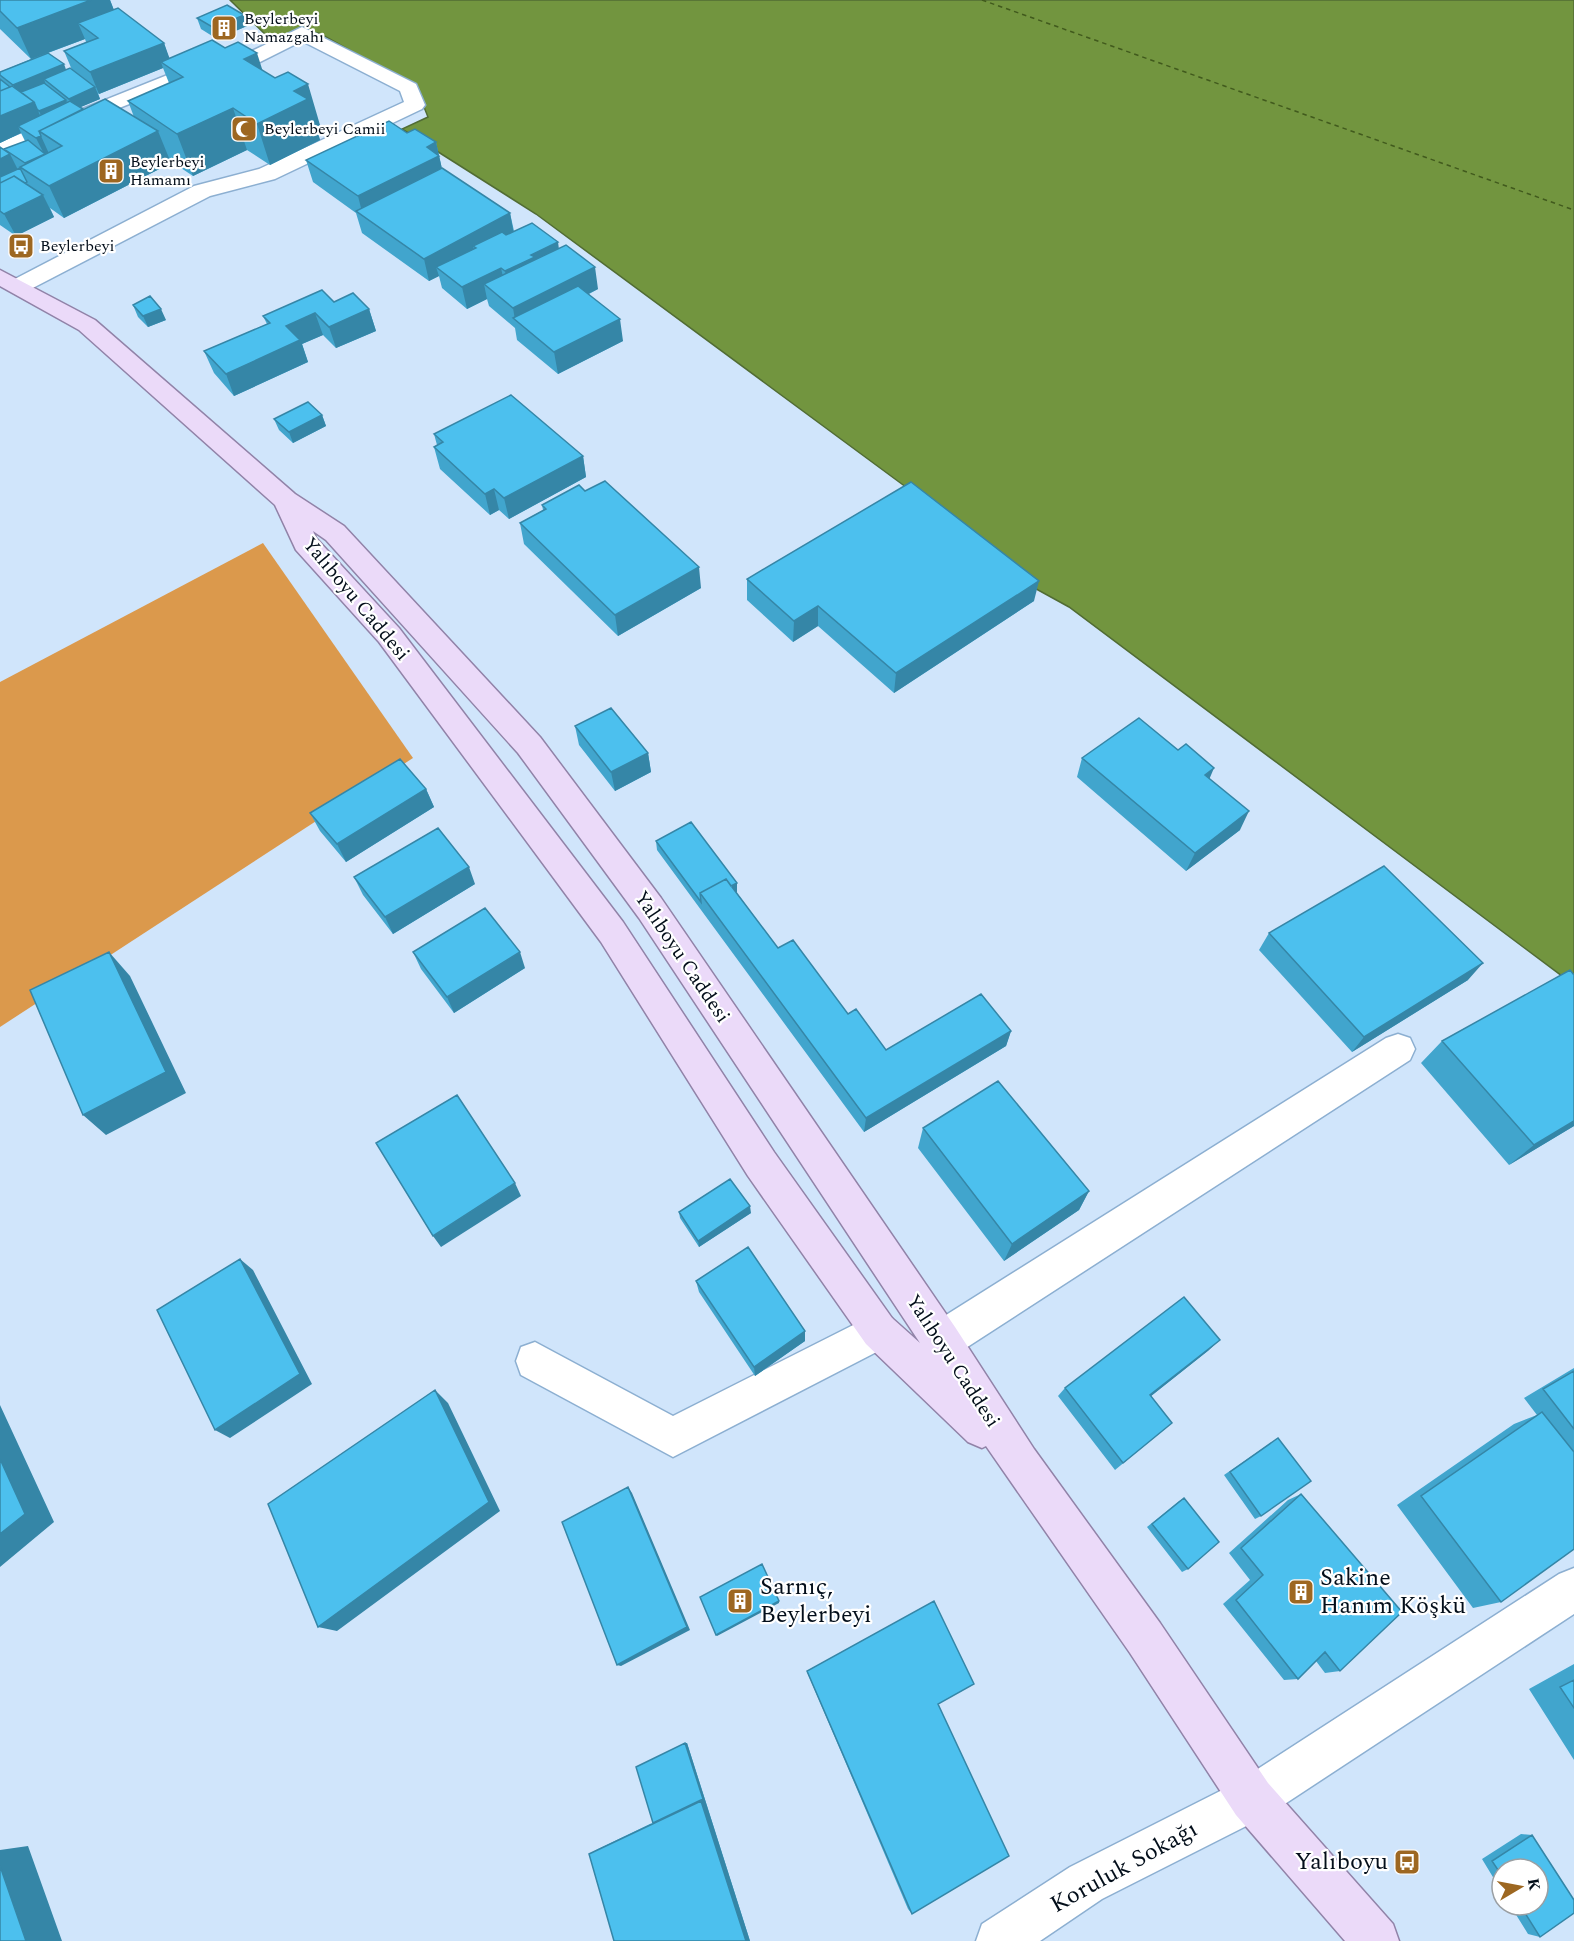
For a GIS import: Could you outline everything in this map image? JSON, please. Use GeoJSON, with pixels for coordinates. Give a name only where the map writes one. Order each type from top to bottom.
{"type":"FeatureCollection","features":[{"type":"Feature","properties":{"kind":"main road","name":"Yalıboyu Caddesi"},"geometry":{"type":"LineString","coordinates":[[9,281],[87,325],[286,500],[335,533],[529,745],[650,908],[1020,1463],[1145,1638],[1252,1799],[1377,1941]]}},
{"type":"Feature","properties":{"kind":"main road","name":"Yalıboyu Caddesi"},"geometry":{"type":"LineString","coordinates":[[286,500],[305,543],[389,634],[612,932],[760,1164],[879,1331],[1020,1463]]}},
{"type":"Feature","properties":{"kind":"street"},"geometry":{"type":"LineString","coordinates":[[0,149],[222,60],[239,65],[303,33],[409,88],[415,105],[267,174],[202,191],[9,281]]}},
{"type":"Feature","properties":{"kind":"street"},"geometry":{"type":"LineString","coordinates":[[173,57],[192,72]]}},
{"type":"Feature","properties":{"kind":"street"},"geometry":{"type":"LineString","coordinates":[[940,1341],[1398,1049]]}},
{"type":"Feature","properties":{"kind":"street"},"geometry":{"type":"LineString","coordinates":[[535,1362],[673,1437],[879,1331]]}},
{"type":"Feature","properties":{"kind":"street","name":"Koruluk Sokağı"},"geometry":{"type":"LineString","coordinates":[[999,1941],[1086,1883],[1252,1799],[1574,1589]]}},
{"type":"Feature","properties":{"kind":"shaded area"},"geometry":{"type":"Polygon","coordinates":[[[230,0],[1574,0],[1574,985],[1069,607],[998,568],[914,493],[536,214],[402,129],[428,117],[416,87],[319,33],[302,33],[271,40],[230,0]]]}},
{"type":"Feature","properties":{"kind":"shaded area"},"geometry":{"type":"Polygon","coordinates":[[[263,543],[413,758],[0,1027],[0,682],[263,543]]]}},
{"type":"Feature","properties":{"kind":"building"},"geometry":{"type":"Polygon","coordinates":[[[0,0],[91,0],[17,28],[0,11],[0,0]]]}},
{"type":"Feature","properties":{"kind":"building"},"geometry":{"type":"Polygon","coordinates":[[[227,5],[244,15],[214,28],[197,18],[227,5]]]}},
{"type":"Feature","properties":{"kind":"building"},"geometry":{"type":"Polygon","coordinates":[[[118,8],[164,43],[90,72],[64,51],[98,38],[78,23],[118,8]]]}},
{"type":"Feature","properties":{"kind":"building"},"geometry":{"type":"Polygon","coordinates":[[[212,40],[225,48],[238,42],[257,53],[244,59],[275,78],[288,72],[308,84],[294,91],[308,99],[257,124],[233,108],[177,134],[128,101],[183,77],[161,62],[212,40]]]}},
{"type":"Feature","properties":{"kind":"building"},"geometry":{"type":"Polygon","coordinates":[[[48,53],[64,64],[13,85],[0,75],[0,72],[48,53]]]}},
{"type":"Feature","properties":{"kind":"building"},"geometry":{"type":"Polygon","coordinates":[[[70,68],[95,87],[69,99],[44,79],[70,68]]]}},
{"type":"Feature","properties":{"kind":"building"},"geometry":{"type":"Polygon","coordinates":[[[0,79],[10,87],[0,91],[0,79]]]}},
{"type":"Feature","properties":{"kind":"building"},"geometry":{"type":"Polygon","coordinates":[[[44,83],[66,100],[39,111],[34,102],[21,92],[44,83]]]}},
{"type":"Feature","properties":{"kind":"building"},"geometry":{"type":"Polygon","coordinates":[[[12,86],[34,102],[0,116],[0,91],[12,86]]]}},
{"type":"Feature","properties":{"kind":"building"},"geometry":{"type":"Polygon","coordinates":[[[105,99],[158,131],[49,186],[20,167],[62,146],[39,131],[105,99]]]}},
{"type":"Feature","properties":{"kind":"building"},"geometry":{"type":"Polygon","coordinates":[[[70,101],[83,109],[39,131],[41,136],[36,138],[18,126],[70,101]]]}},
{"type":"Feature","properties":{"kind":"building"},"geometry":{"type":"Polygon","coordinates":[[[389,121],[407,133],[415,129],[436,142],[427,147],[439,156],[358,196],[306,160],[389,121]]]}},
{"type":"Feature","properties":{"kind":"building"},"geometry":{"type":"Polygon","coordinates":[[[28,140],[45,154],[25,163],[4,149],[28,140]]]}},
{"type":"Feature","properties":{"kind":"building"},"geometry":{"type":"Polygon","coordinates":[[[0,147],[10,154],[0,159],[0,147]]]}},
{"type":"Feature","properties":{"kind":"building"},"geometry":{"type":"Polygon","coordinates":[[[20,168],[27,182],[14,176],[0,183],[0,177],[20,168]]]}},
{"type":"Feature","properties":{"kind":"building"},"geometry":{"type":"Polygon","coordinates":[[[442,168],[510,213],[424,259],[356,211],[442,168]]]}},
{"type":"Feature","properties":{"kind":"building"},"geometry":{"type":"Polygon","coordinates":[[[14,176],[43,195],[4,214],[0,211],[0,183],[14,176]]]}},
{"type":"Feature","properties":{"kind":"building"},"geometry":{"type":"Polygon","coordinates":[[[532,223],[558,242],[531,255],[535,257],[505,271],[501,268],[462,287],[436,267],[476,248],[473,246],[502,232],[506,235],[532,223]]]}},
{"type":"Feature","properties":{"kind":"building"},"geometry":{"type":"Polygon","coordinates":[[[566,245],[595,267],[513,308],[484,284],[566,245]]]}},
{"type":"Feature","properties":{"kind":"building"},"geometry":{"type":"Polygon","coordinates":[[[578,286],[620,319],[554,352],[513,318],[578,286]]]}},
{"type":"Feature","properties":{"kind":"building"},"geometry":{"type":"Polygon","coordinates":[[[322,290],[334,302],[353,293],[369,309],[329,327],[315,313],[286,326],[300,340],[226,374],[204,351],[270,323],[263,316],[322,290]]]}},
{"type":"Feature","properties":{"kind":"building"},"geometry":{"type":"Polygon","coordinates":[[[150,296],[161,309],[143,316],[133,305],[150,296]]]}},
{"type":"Feature","properties":{"kind":"building"},"geometry":{"type":"Polygon","coordinates":[[[511,395],[583,456],[504,498],[494,489],[485,494],[434,447],[443,442],[434,434],[511,395]]]}},
{"type":"Feature","properties":{"kind":"building"},"geometry":{"type":"Polygon","coordinates":[[[308,402],[322,415],[289,432],[274,419],[308,402]]]}},
{"type":"Feature","properties":{"kind":"building"},"geometry":{"type":"Polygon","coordinates":[[[605,481],[699,567],[615,615],[520,523],[546,509],[542,505],[579,485],[585,491],[605,481]]]}},
{"type":"Feature","properties":{"kind":"building"},"geometry":{"type":"Polygon","coordinates":[[[911,482],[1039,581],[896,673],[818,606],[794,621],[747,579],[911,482]]]}},
{"type":"Feature","properties":{"kind":"building"},"geometry":{"type":"Polygon","coordinates":[[[611,708],[648,753],[611,772],[575,726],[611,708]]]}},
{"type":"Feature","properties":{"kind":"building"},"geometry":{"type":"Polygon","coordinates":[[[1139,718],[1178,750],[1186,744],[1214,768],[1205,775],[1249,811],[1195,853],[1082,758],[1139,718]]]}},
{"type":"Feature","properties":{"kind":"building"},"geometry":{"type":"Polygon","coordinates":[[[400,759],[426,789],[337,844],[310,813],[400,759]]]}},
{"type":"Feature","properties":{"kind":"building"},"geometry":{"type":"Polygon","coordinates":[[[691,822],[737,883],[731,886],[726,879],[700,893],[701,902],[656,841],[691,822]]]}},
{"type":"Feature","properties":{"kind":"building"},"geometry":{"type":"Polygon","coordinates":[[[438,828],[469,867],[385,917],[354,877],[438,828]]]}},
{"type":"Feature","properties":{"kind":"building"},"geometry":{"type":"Polygon","coordinates":[[[1384,866],[1483,963],[1364,1037],[1269,933],[1384,866]]]}},
{"type":"Feature","properties":{"kind":"building"},"geometry":{"type":"Polygon","coordinates":[[[726,879],[778,948],[793,940],[848,1014],[856,1009],[886,1050],[981,994],[1011,1031],[866,1118],[700,893],[726,879]]]}},
{"type":"Feature","properties":{"kind":"building"},"geometry":{"type":"Polygon","coordinates":[[[485,908],[520,952],[447,997],[413,952],[485,908]]]}},
{"type":"Feature","properties":{"kind":"building"},"geometry":{"type":"Polygon","coordinates":[[[109,952],[166,1072],[83,1115],[30,990],[109,952]]]}},
{"type":"Feature","properties":{"kind":"building"},"geometry":{"type":"Polygon","coordinates":[[[1570,970],[1574,975],[1574,1121],[1534,1145],[1442,1041],[1570,970]]]}},
{"type":"Feature","properties":{"kind":"building"},"geometry":{"type":"Polygon","coordinates":[[[998,1081],[1089,1191],[1012,1244],[923,1128],[998,1081]]]}},
{"type":"Feature","properties":{"kind":"building"},"geometry":{"type":"Polygon","coordinates":[[[457,1095],[515,1183],[433,1236],[376,1143],[457,1095]]]}},
{"type":"Feature","properties":{"kind":"building"},"geometry":{"type":"Polygon","coordinates":[[[730,1179],[750,1206],[698,1241],[679,1212],[730,1179]]]}},
{"type":"Feature","properties":{"kind":"building"},"geometry":{"type":"Polygon","coordinates":[[[748,1247],[805,1331],[754,1367],[696,1281],[748,1247]]]}},
{"type":"Feature","properties":{"kind":"building"},"geometry":{"type":"Polygon","coordinates":[[[240,1259],[300,1374],[215,1430],[157,1310],[240,1259]]]}},
{"type":"Feature","properties":{"kind":"building"},"geometry":{"type":"Polygon","coordinates":[[[1184,1297],[1220,1340],[1150,1395],[1172,1423],[1123,1463],[1065,1388],[1184,1297]]]}},
{"type":"Feature","properties":{"kind":"building"},"geometry":{"type":"Polygon","coordinates":[[[1574,1371],[1574,1429],[1543,1389],[1574,1371]]]}},
{"type":"Feature","properties":{"kind":"building"},"geometry":{"type":"Polygon","coordinates":[[[435,1390],[489,1502],[318,1627],[268,1504],[435,1390]]]}},
{"type":"Feature","properties":{"kind":"building"},"geometry":{"type":"Polygon","coordinates":[[[1542,1412],[1574,1452],[1574,1549],[1501,1602],[1421,1496],[1542,1412]]]}},
{"type":"Feature","properties":{"kind":"building"},"geometry":{"type":"Polygon","coordinates":[[[1278,1438],[1311,1481],[1261,1516],[1230,1472],[1278,1438]]]}},
{"type":"Feature","properties":{"kind":"building"},"geometry":{"type":"Polygon","coordinates":[[[0,1459],[25,1514],[0,1534],[0,1459]]]}},
{"type":"Feature","properties":{"kind":"building"},"geometry":{"type":"Polygon","coordinates":[[[628,1487],[687,1627],[617,1665],[562,1522],[628,1487]]]}},
{"type":"Feature","properties":{"kind":"building","name":"Sakine Hanım Köşkü"},"geometry":{"type":"Polygon","coordinates":[[[1301,1494],[1402,1612],[1340,1671],[1325,1652],[1298,1679],[1236,1600],[1263,1575],[1241,1548],[1301,1494]]]}},
{"type":"Feature","properties":{"kind":"building"},"geometry":{"type":"Polygon","coordinates":[[[1184,1498],[1219,1542],[1188,1569],[1152,1524],[1184,1498]]]}},
{"type":"Feature","properties":{"kind":"building","name":"Sarnıç, Beylerbeyi"},"geometry":{"type":"Polygon","coordinates":[[[762,1564],[779,1601],[716,1635],[700,1597],[762,1564]]]}},
{"type":"Feature","properties":{"kind":"building"},"geometry":{"type":"Polygon","coordinates":[[[934,1601],[974,1684],[938,1704],[1009,1856],[912,1914],[807,1671],[934,1601]]]}},
{"type":"Feature","properties":{"kind":"building"},"geometry":{"type":"Polygon","coordinates":[[[1574,1680],[1574,1708],[1560,1687],[1574,1680]]]}},
{"type":"Feature","properties":{"kind":"building"},"geometry":{"type":"Polygon","coordinates":[[[685,1743],[703,1799],[653,1823],[636,1767],[685,1743]]]}},
{"type":"Feature","properties":{"kind":"building"},"geometry":{"type":"Polygon","coordinates":[[[701,1801],[746,1941],[614,1941],[589,1854],[701,1801]]]}},
{"type":"Feature","properties":{"kind":"building"},"geometry":{"type":"Polygon","coordinates":[[[1532,1835],[1546,1857],[1498,1857],[1532,1835]]]}},
{"type":"Feature","properties":{"kind":"building"},"geometry":{"type":"Polygon","coordinates":[[[1550,1863],[1574,1900],[1574,1913],[1540,1937],[1528,1917],[1550,1917],[1550,1863]]]}},
{"type":"Feature","properties":{"kind":"building"},"geometry":{"type":"Polygon","coordinates":[[[0,1866],[26,1941],[0,1941],[0,1866]]]}},
{"type":"Feature","properties":{"kind":"ferry route"},"geometry":{"type":"LineString","coordinates":[[982,0],[1574,210]]}},
{"type":"Feature","properties":{"kind":"place","name":"Beylerbeyi Namazgahı"},"geometry":{"type":"Point","coordinates":[224,28]}},
{"type":"Feature","properties":{"kind":"place","name":"Beylerbeyi Camii"},"geometry":{"type":"Point","coordinates":[244,129]}},
{"type":"Feature","properties":{"kind":"place","name":"Beylerbeyi Hamamı"},"geometry":{"type":"Point","coordinates":[111,171]}},
{"type":"Feature","properties":{"kind":"place","name":"Beylerbeyi"},"geometry":{"type":"Point","coordinates":[21,246]}},
{"type":"Feature","properties":{"kind":"place","name":"Sakine Hanım Köşkü"},"geometry":{"type":"Point","coordinates":[1301,1592]}},
{"type":"Feature","properties":{"kind":"place","name":"Sarnıç, Beylerbeyi"},"geometry":{"type":"Point","coordinates":[740,1601]}},
{"type":"Feature","properties":{"kind":"place","name":"Yalıboyu"},"geometry":{"type":"Point","coordinates":[1407,1862]}}]}
